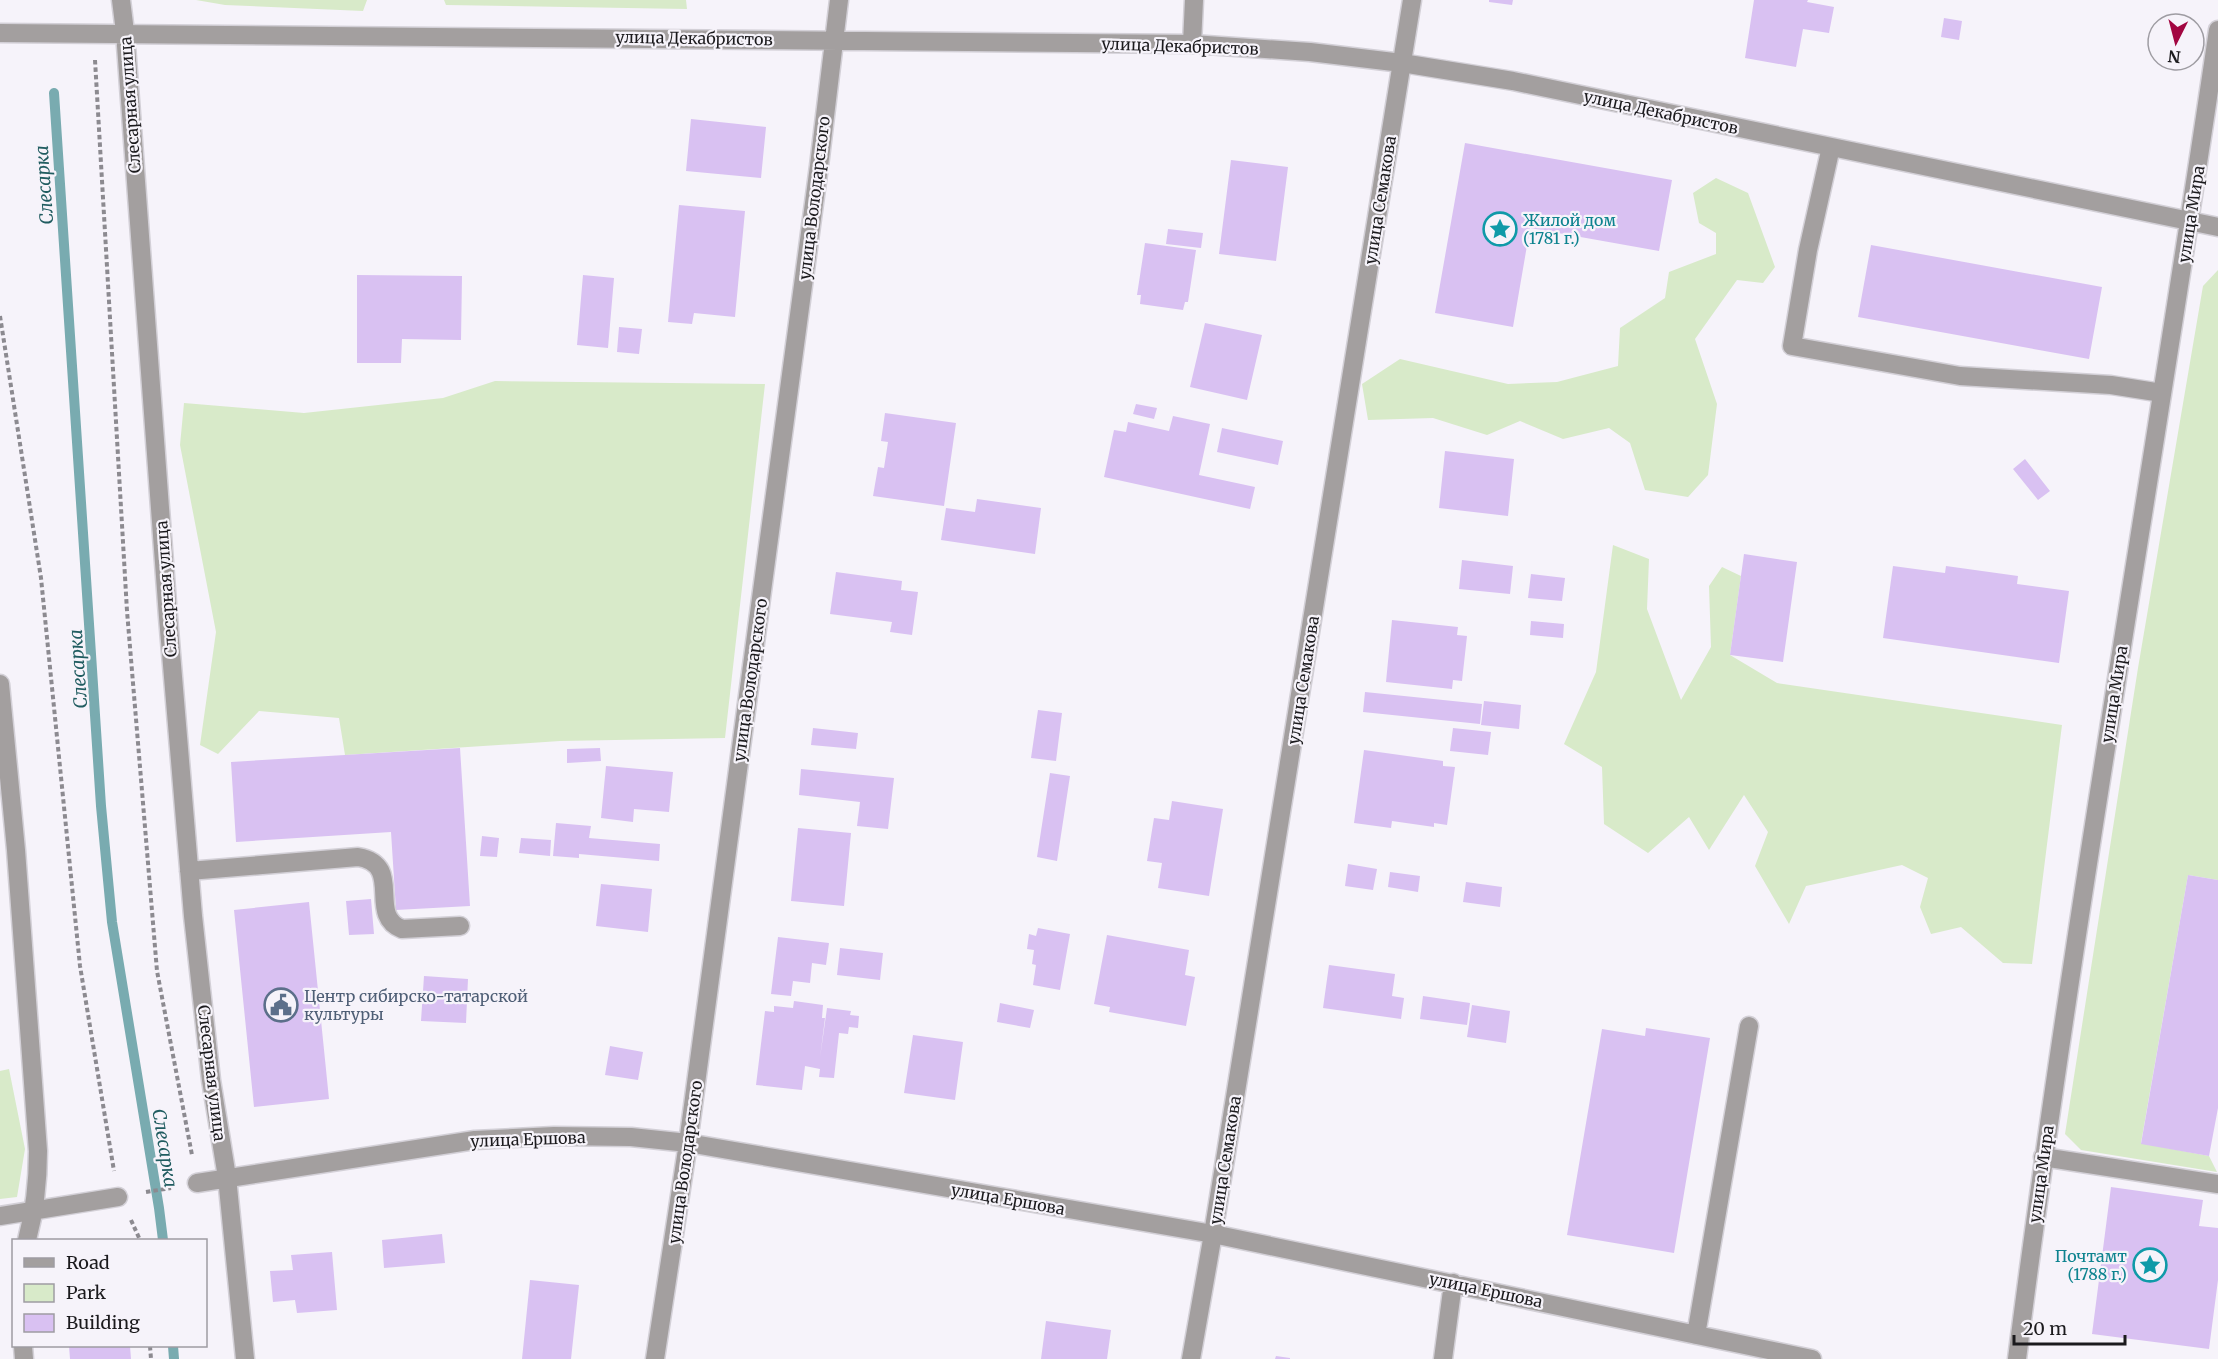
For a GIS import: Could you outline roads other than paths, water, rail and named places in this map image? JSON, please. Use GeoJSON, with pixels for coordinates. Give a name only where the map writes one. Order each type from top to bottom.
{"type":"FeatureCollection","features":[{"type":"Feature","properties":{"kind":"street","name":"Слесарная улица"},"geometry":{"type":"LineString","coordinates":[[121,0],[189,870],[210,1080],[227,1177],[245,1359]]}},
{"type":"Feature","properties":{"kind":"street","name":"улица Володарского"},"geometry":{"type":"LineString","coordinates":[[655,1359],[688,1143],[839,0]]}},
{"type":"Feature","properties":{"kind":"street"},"geometry":{"type":"LineString","coordinates":[[1192,44],[1194,0]]}},
{"type":"Feature","properties":{"kind":"street","name":"улица Семакова"},"geometry":{"type":"LineString","coordinates":[[1191,1359],[1412,0]]}},
{"type":"Feature","properties":{"kind":"street","name":"улица Мира"},"geometry":{"type":"LineString","coordinates":[[2017,1359],[2043,1157],[2218,30]]}},
{"type":"Feature","properties":{"kind":"street","name":"улица Декабристов"},"geometry":{"type":"LineString","coordinates":[[0,33],[125,32],[1192,44],[1310,52],[1402,63],[1513,81],[2218,227]]}},
{"type":"Feature","properties":{"kind":"street"},"geometry":{"type":"LineString","coordinates":[[1831,147],[1808,250],[1792,346],[1960,376],[2111,385],[2162,393]]}},
{"type":"Feature","properties":{"kind":"street"},"geometry":{"type":"LineString","coordinates":[[0,684],[16,850],[37,1139],[38,1178],[35,1210],[27,1239]]}},
{"type":"Feature","properties":{"kind":"street"},"geometry":{"type":"LineString","coordinates":[[189,870],[358,857],[368,859],[376,864],[383,875],[385,909],[388,920],[393,926],[402,929],[460,926]]}},
{"type":"Feature","properties":{"kind":"street"},"geometry":{"type":"LineString","coordinates":[[1696,1335],[1749,1026]]}},
{"type":"Feature","properties":{"kind":"street","name":"улица Ершова"},"geometry":{"type":"LineString","coordinates":[[197,1183],[475,1140],[554,1136],[631,1137],[688,1143],[1213,1234],[1812,1359]]}},
{"type":"Feature","properties":{"kind":"street"},"geometry":{"type":"LineString","coordinates":[[2043,1157],[2218,1184]]}},
{"type":"Feature","properties":{"kind":"street"},"geometry":{"type":"LineString","coordinates":[[0,1216],[118,1197]]}},
{"type":"Feature","properties":{"kind":"street"},"geometry":{"type":"LineString","coordinates":[[1443,1359],[1453,1283]]}},
{"type":"Feature","properties":{"kind":"waterway","name":"Слесарка"},"geometry":{"type":"LineString","coordinates":[[54,93],[101,806],[112,922],[163,1239]]}},
{"type":"Feature","properties":{"kind":"waterway","name":"Слесарка"},"geometry":{"type":"LineString","coordinates":[[173,1347],[174,1359]]}},
{"type":"Feature","properties":{"kind":"place","name":"Жилой дом (1781 г.)"},"geometry":{"type":"Point","coordinates":[1500,229]}},
{"type":"Feature","properties":{"kind":"place","name":"Центр сибирско-татарской культуры"},"geometry":{"type":"Point","coordinates":[281,1005]}},
{"type":"Feature","properties":{"kind":"place","name":"Почтамт (1788 г.)"},"geometry":{"type":"Point","coordinates":[2150,1265]}}]}
